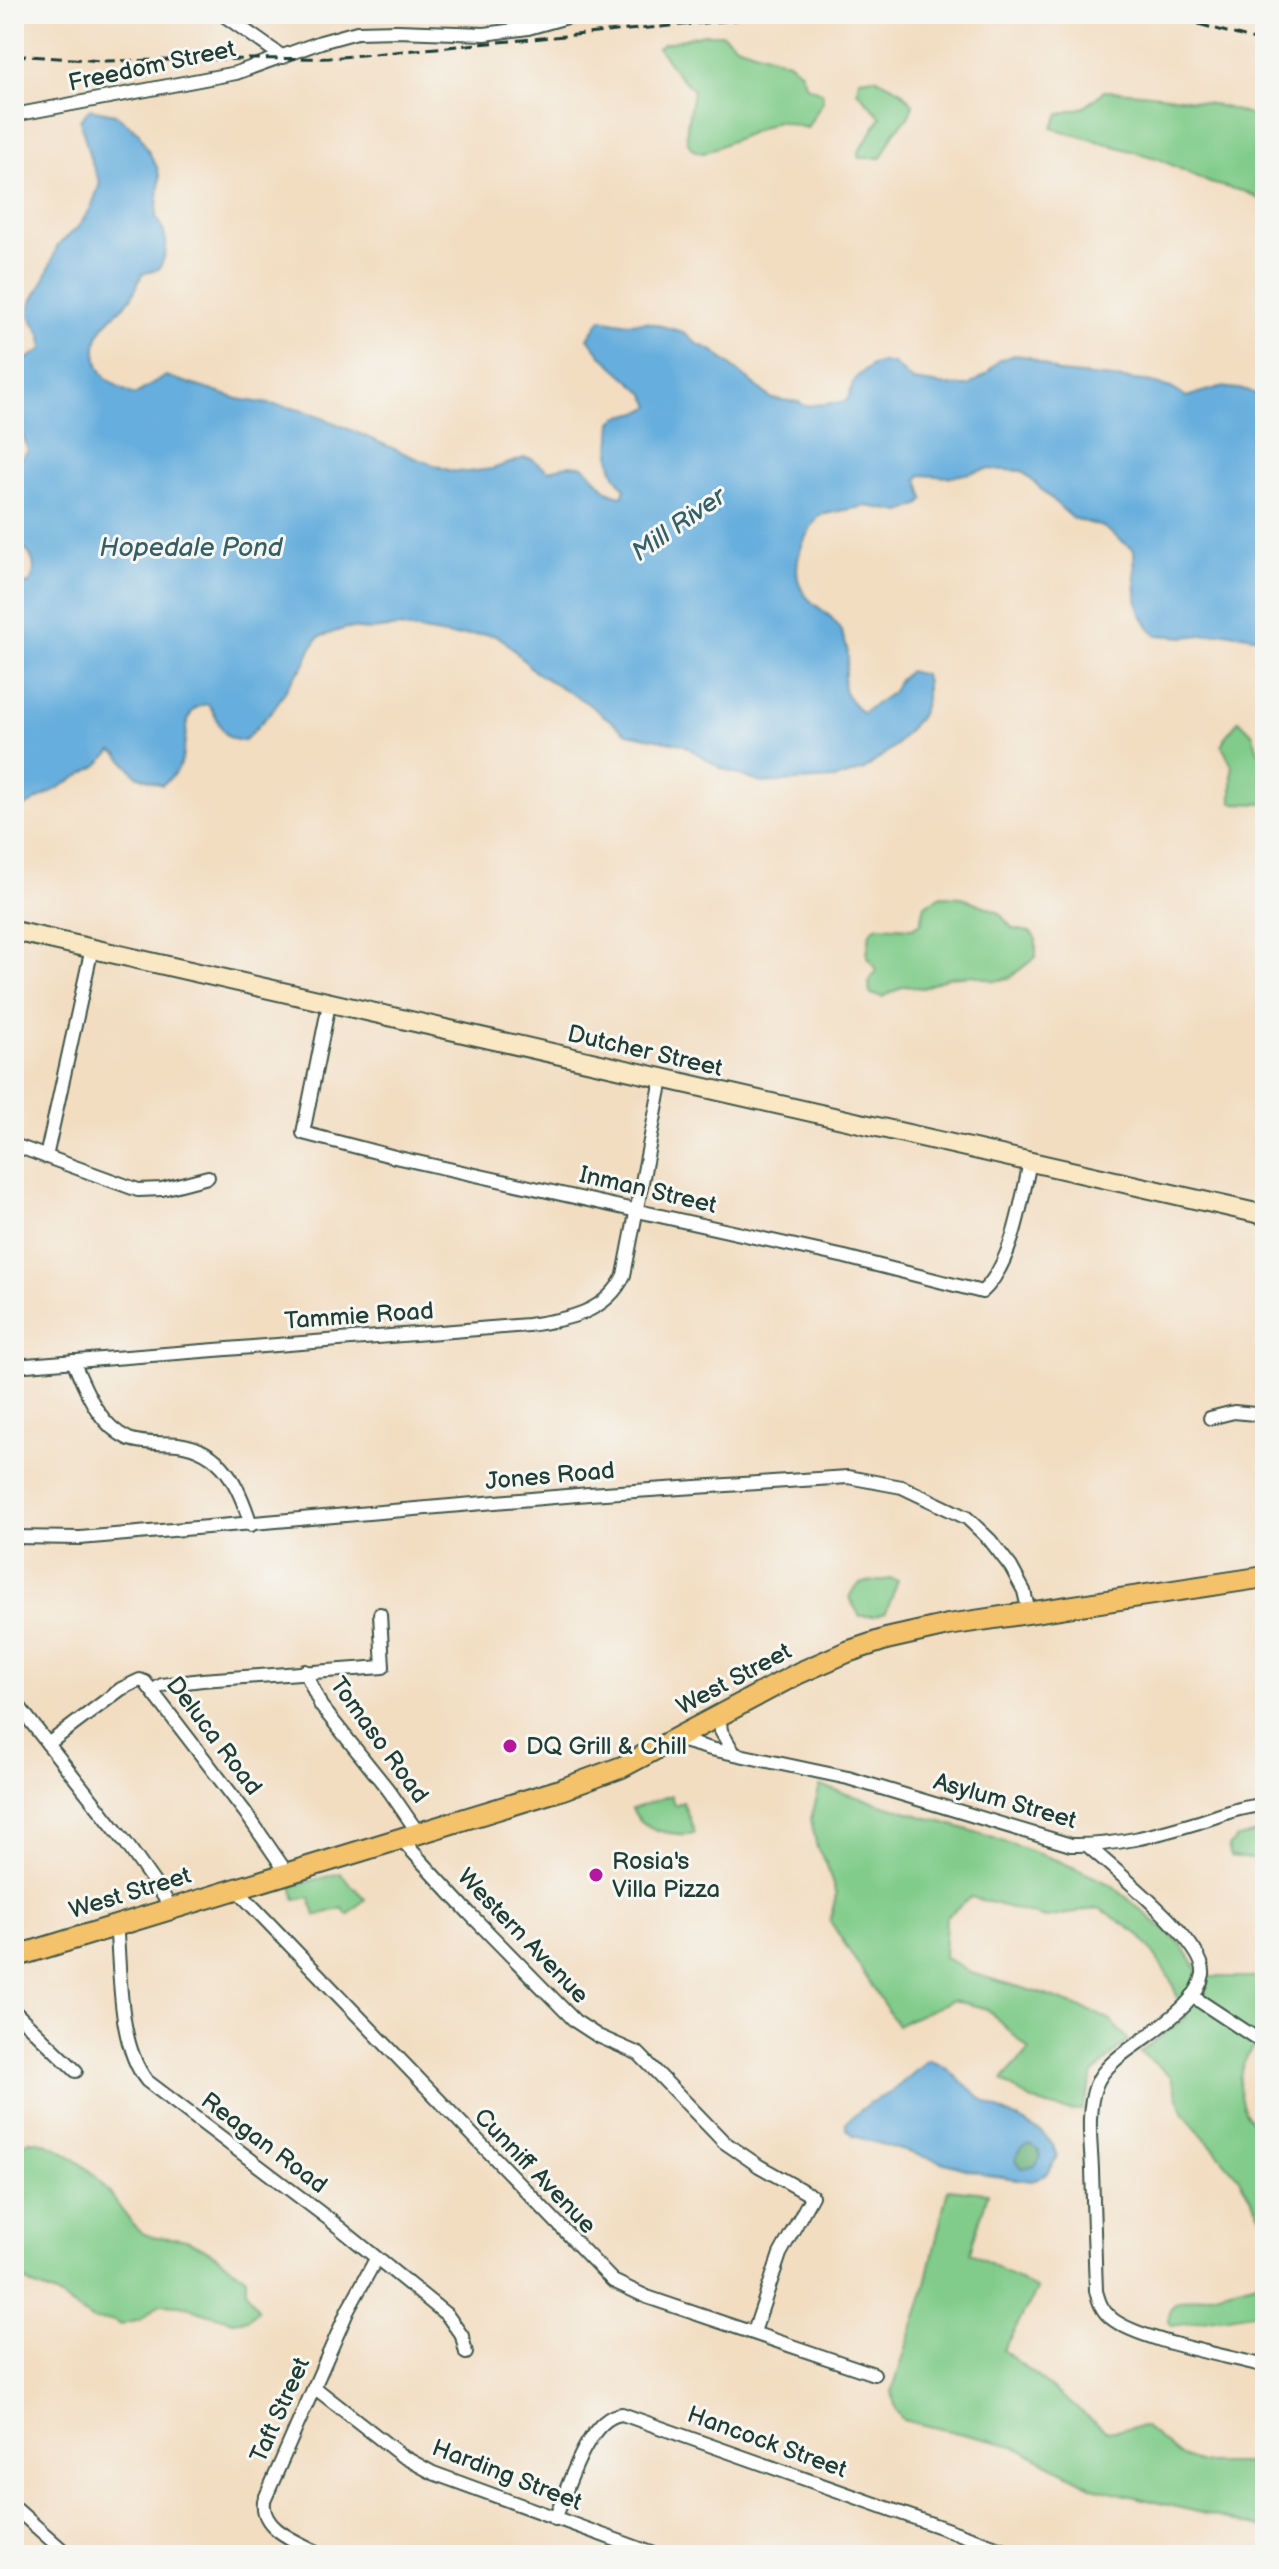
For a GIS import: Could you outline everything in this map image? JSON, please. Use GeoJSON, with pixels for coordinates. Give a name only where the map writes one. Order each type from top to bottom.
{"type":"FeatureCollection","features":[{"type":"Feature","properties":{"kind":"main road","name":"West Street"},"geometry":{"type":"LineString","coordinates":[[14,1957],[569,1787],[622,1767],[799,1673],[886,1639],[948,1625],[1265,1577]]}},
{"type":"Feature","properties":{"kind":"street"},"geometry":{"type":"LineString","coordinates":[[222,14],[283,57]]}},
{"type":"Feature","properties":{"kind":"street","name":"Freedom Street"},"geometry":{"type":"LineString","coordinates":[[14,115],[236,73],[357,32],[485,34],[528,28],[578,14]]}},
{"type":"Feature","properties":{"kind":"street","name":"Dutcher Street"},"geometry":{"type":"LineString","coordinates":[[14,931],[1265,1215]]}},
{"type":"Feature","properties":{"kind":"street"},"geometry":{"type":"LineString","coordinates":[[46,1157],[92,948]]}},
{"type":"Feature","properties":{"kind":"street","name":"Inman Street"},"geometry":{"type":"LineString","coordinates":[[329,1004],[303,1133],[399,1158],[845,1257],[982,1292],[994,1281],[1009,1243],[1022,1202],[1030,1161]]}},
{"type":"Feature","properties":{"kind":"street","name":"Tammie Road"},"geometry":{"type":"LineString","coordinates":[[14,1366],[528,1325],[568,1318],[598,1306],[620,1283],[626,1269],[662,1079]]}},
{"type":"Feature","properties":{"kind":"street"},"geometry":{"type":"LineString","coordinates":[[14,1145],[138,1190],[162,1189],[208,1177]]}},
{"type":"Feature","properties":{"kind":"street"},"geometry":{"type":"LineString","coordinates":[[73,1361],[98,1412],[117,1431],[141,1442],[187,1446],[221,1464],[237,1487],[251,1525]]}},
{"type":"Feature","properties":{"kind":"street"},"geometry":{"type":"LineString","coordinates":[[1210,1418],[1234,1412],[1265,1415]]}},
{"type":"Feature","properties":{"kind":"street","name":"Jones Road"},"geometry":{"type":"LineString","coordinates":[[14,1537],[80,1538],[589,1494],[848,1477],[902,1487],[967,1518],[990,1540],[1011,1567],[1024,1591],[1029,1613]]}},
{"type":"Feature","properties":{"kind":"street","name":"Tomaso Road"},"geometry":{"type":"LineString","coordinates":[[152,1691],[162,1685],[383,1667],[380,1614]]}},
{"type":"Feature","properties":{"kind":"street","name":"Tomaso Road"},"geometry":{"type":"LineString","coordinates":[[305,1671],[321,1706],[390,1792],[410,1836]]}},
{"type":"Feature","properties":{"kind":"street","name":"Deluca Road"},"geometry":{"type":"LineString","coordinates":[[48,1744],[121,1689],[140,1680],[145,1682],[245,1812],[287,1873]]}},
{"type":"Feature","properties":{"kind":"street"},"geometry":{"type":"LineString","coordinates":[[14,1700],[126,1843],[172,1908]]}},
{"type":"Feature","properties":{"kind":"street"},"geometry":{"type":"LineString","coordinates":[[719,1714],[721,1731],[734,1753]]}},
{"type":"Feature","properties":{"kind":"street","name":"Asylum Street"},"geometry":{"type":"LineString","coordinates":[[676,1739],[848,1778],[1058,1842],[1087,1845],[1126,1842],[1265,1805]]}},
{"type":"Feature","properties":{"kind":"street","name":"Western Avenue"},"geometry":{"type":"LineString","coordinates":[[410,1836],[470,1914],[575,2021],[598,2036],[639,2054],[724,2142],[812,2196],[780,2254],[754,2332]]}},
{"type":"Feature","properties":{"kind":"street"},"geometry":{"type":"LineString","coordinates":[[1087,1845],[1158,1909],[1193,1946],[1203,1968],[1200,1984],[1192,1996],[1175,2014],[1105,2071],[1094,2092],[1090,2120],[1096,2291],[1100,2305],[1109,2316],[1130,2329],[1265,2366]]}},
{"type":"Feature","properties":{"kind":"street","name":"Cunniff Avenue"},"geometry":{"type":"LineString","coordinates":[[236,1889],[607,2277],[647,2297],[874,2374]]}},
{"type":"Feature","properties":{"kind":"street","name":"Reagan Road"},"geometry":{"type":"LineString","coordinates":[[116,1924],[125,2024],[131,2052],[140,2073],[167,2098],[330,2220],[447,2315],[462,2336],[466,2353]]}},
{"type":"Feature","properties":{"kind":"street"},"geometry":{"type":"LineString","coordinates":[[1192,1996],[1265,2044]]}},
{"type":"Feature","properties":{"kind":"street"},"geometry":{"type":"LineString","coordinates":[[14,2011],[76,2071]]}},
{"type":"Feature","properties":{"kind":"street","name":"Taft Street"},"geometry":{"type":"LineString","coordinates":[[323,2555],[273,2527],[267,2521],[263,2508],[274,2476],[348,2310],[376,2259]]}},
{"type":"Feature","properties":{"kind":"street","name":"Harding Street"},"geometry":{"type":"LineString","coordinates":[[314,2387],[402,2456],[433,2473],[657,2555]]}},
{"type":"Feature","properties":{"kind":"street","name":"Hancock Street"},"geometry":{"type":"LineString","coordinates":[[555,2519],[593,2434],[608,2419],[622,2414],[1019,2555]]}},
{"type":"Feature","properties":{"kind":"street"},"geometry":{"type":"LineString","coordinates":[[14,2507],[68,2555]]}},
{"type":"Feature","properties":{"kind":"green space"},"geometry":{"type":"Polygon","coordinates":[[[704,34],[722,34],[736,45],[788,62],[800,71],[806,86],[822,92],[823,101],[807,128],[777,121],[704,153],[689,145],[687,128],[693,89],[658,48],[704,34]]]}},
{"type":"Feature","properties":{"kind":"green space"},"geometry":{"type":"Polygon","coordinates":[[[875,77],[900,90],[913,104],[909,116],[895,131],[881,158],[859,158],[858,153],[881,117],[857,91],[859,79],[875,77]]]}},
{"type":"Feature","properties":{"kind":"green space"},"geometry":{"type":"Polygon","coordinates":[[[1104,91],[1186,99],[1265,120],[1265,202],[1246,192],[1210,183],[1159,159],[1052,128],[1059,114],[1085,107],[1104,91]]]}},
{"type":"Feature","properties":{"kind":"green space"},"geometry":{"type":"Polygon","coordinates":[[[1239,720],[1252,733],[1258,751],[1265,757],[1265,804],[1232,803],[1232,766],[1222,746],[1225,737],[1239,720]]]}},
{"type":"Feature","properties":{"kind":"green space"},"geometry":{"type":"Polygon","coordinates":[[[941,896],[961,897],[997,911],[1013,929],[1030,932],[1036,938],[1036,957],[1009,978],[995,981],[974,975],[949,977],[923,988],[904,986],[883,997],[870,994],[869,981],[876,970],[867,955],[870,932],[877,926],[912,928],[921,923],[925,905],[941,896]]]}},
{"type":"Feature","properties":{"kind":"green space"},"geometry":{"type":"Polygon","coordinates":[[[898,1581],[886,1612],[860,1616],[849,1598],[852,1591],[866,1582],[898,1581]]]}},
{"type":"Feature","properties":{"kind":"green space"},"geometry":{"type":"Polygon","coordinates":[[[820,1786],[979,1833],[1059,1861],[1112,1885],[1182,1945],[1196,1967],[1197,1977],[1265,1977],[1264,2032],[1245,2061],[1239,2084],[1248,2117],[1265,2134],[1265,2222],[1238,2177],[1184,2114],[1170,2075],[1140,2052],[1186,2017],[1170,1979],[1138,1934],[1099,1908],[1046,1918],[971,1897],[946,1917],[944,1957],[971,1973],[1093,2012],[1111,2021],[1128,2040],[1093,2074],[1082,2111],[1060,2109],[1030,2099],[1002,2080],[1029,2050],[987,2009],[953,2000],[897,2025],[830,1921],[836,1895],[826,1863],[817,1848],[811,1819],[820,1786]]]}},
{"type":"Feature","properties":{"kind":"green space"},"geometry":{"type":"Polygon","coordinates":[[[671,1795],[674,1805],[683,1802],[695,1833],[659,1831],[643,1823],[632,1809],[671,1795]]]}},
{"type":"Feature","properties":{"kind":"green space"},"geometry":{"type":"Polygon","coordinates":[[[1265,1830],[1265,1861],[1231,1856],[1228,1847],[1236,1839],[1265,1830]]]}},
{"type":"Feature","properties":{"kind":"green space"},"geometry":{"type":"Polygon","coordinates":[[[340,1873],[365,1899],[348,1915],[342,1908],[315,1916],[310,1897],[296,1900],[292,1886],[340,1873]]]}},
{"type":"Feature","properties":{"kind":"green space"},"geometry":{"type":"Polygon","coordinates":[[[30,2140],[56,2147],[88,2169],[141,2232],[189,2241],[212,2253],[246,2278],[246,2290],[258,2310],[248,2319],[233,2321],[180,2305],[160,2304],[140,2320],[121,2325],[115,2321],[93,2320],[56,2295],[14,2274],[14,2151],[30,2140]]]}},
{"type":"Feature","properties":{"kind":"green space"},"geometry":{"type":"Polygon","coordinates":[[[1028,2145],[1037,2148],[1040,2157],[1037,2166],[1028,2169],[1019,2166],[1016,2157],[1019,2148],[1028,2145]]]}},
{"type":"Feature","properties":{"kind":"green space"},"geometry":{"type":"Polygon","coordinates":[[[948,2189],[988,2193],[970,2252],[1037,2290],[1003,2350],[1106,2431],[1144,2426],[1179,2455],[1200,2463],[1265,2463],[1265,2528],[1093,2487],[1014,2446],[903,2420],[896,2410],[892,2392],[924,2292],[948,2189]]]}},
{"type":"Feature","properties":{"kind":"green space"},"geometry":{"type":"Polygon","coordinates":[[[1265,2280],[1265,2311],[1172,2326],[1169,2321],[1170,2309],[1176,2303],[1265,2280]]]}},
{"type":"Feature","properties":{"kind":"water","name":"Hopedale Pond"},"geometry":{"type":"Polygon","coordinates":[[[90,109],[115,114],[138,132],[160,179],[156,217],[166,243],[163,262],[159,269],[142,274],[130,299],[101,329],[96,343],[97,361],[103,374],[134,395],[166,376],[238,399],[314,414],[451,471],[492,469],[524,458],[532,459],[549,471],[567,465],[583,466],[605,489],[622,496],[625,489],[614,472],[610,457],[612,422],[651,406],[645,394],[601,355],[588,338],[601,319],[623,323],[647,322],[683,332],[697,344],[712,350],[772,399],[799,402],[805,406],[843,402],[849,398],[858,376],[872,365],[882,362],[893,364],[913,381],[968,386],[987,374],[999,360],[1015,355],[1029,357],[1060,373],[1145,381],[1171,388],[1186,397],[1220,387],[1247,390],[1262,397],[1265,395],[1265,639],[1226,632],[1185,637],[1157,635],[1148,626],[1138,605],[1134,550],[1103,527],[1072,518],[1022,471],[988,469],[951,477],[921,475],[918,479],[924,499],[921,504],[902,512],[866,506],[820,515],[806,536],[798,559],[799,583],[804,593],[840,628],[848,658],[844,690],[862,713],[893,692],[898,681],[909,671],[924,675],[926,700],[921,715],[896,745],[864,770],[835,779],[761,783],[719,767],[682,744],[627,733],[587,703],[535,672],[497,636],[452,636],[399,627],[370,630],[346,628],[319,637],[274,709],[244,741],[225,733],[208,704],[199,706],[192,712],[186,728],[180,765],[162,785],[136,775],[112,751],[97,766],[14,813],[14,585],[29,584],[34,566],[26,550],[14,544],[14,464],[28,451],[14,417],[14,367],[43,349],[42,336],[30,316],[30,305],[58,245],[78,227],[91,208],[100,183],[80,120],[90,109]]]}},
{"type":"Feature","properties":{"kind":"water"},"geometry":{"type":"Polygon","coordinates":[[[929,2060],[945,2067],[987,2103],[1040,2131],[1053,2145],[1057,2157],[1047,2173],[1032,2181],[986,2175],[854,2136],[846,2128],[846,2122],[871,2102],[890,2093],[929,2060]],[[1030,2145],[1024,2147],[1018,2152],[1016,2161],[1022,2168],[1035,2166],[1041,2157],[1040,2151],[1030,2145]]]}},
{"type":"Feature","properties":{"kind":"railway"},"geometry":{"type":"LineString","coordinates":[[14,55],[103,61],[330,58],[798,14]]}},
{"type":"Feature","properties":{"kind":"railway"},"geometry":{"type":"LineString","coordinates":[[1164,14],[1265,43]]}},
{"type":"Feature","properties":{"kind":"place","name":"DQ Grill & Chill"},"geometry":{"type":"Point","coordinates":[510,1746]}},
{"type":"Feature","properties":{"kind":"place","name":"Rosia's Villa Pizza"},"geometry":{"type":"Point","coordinates":[596,1875]}},
{"type":"Feature","properties":{"kind":"water label","name":"Mill River"},"geometry":{"type":"Point","coordinates":[679,525]}}]}
